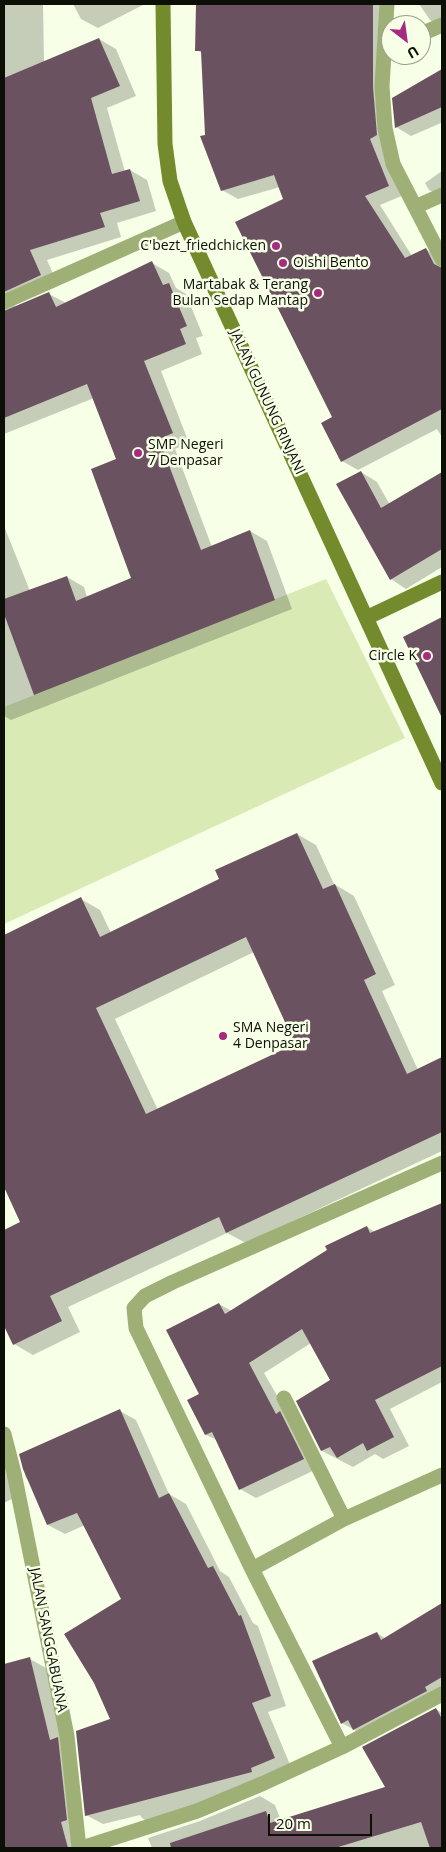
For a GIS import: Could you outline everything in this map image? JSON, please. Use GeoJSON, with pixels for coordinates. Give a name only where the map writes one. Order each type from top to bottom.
{"type":"FeatureCollection","features":[{"type":"Feature","properties":{"kind":"street","name":"JALAN GUNUNG RINJANI"},"geometry":{"type":"LineString","coordinates":[[163,4],[164,144],[170,181],[184,222],[442,783]]}},
{"type":"Feature","properties":{"kind":"street"},"geometry":{"type":"LineString","coordinates":[[386,65],[382,86],[385,128],[393,164],[442,259]]}},
{"type":"Feature","properties":{"kind":"street"},"geometry":{"type":"LineString","coordinates":[[415,207],[442,195]]}},
{"type":"Feature","properties":{"kind":"street"},"geometry":{"type":"LineString","coordinates":[[4,302],[184,222]]}},
{"type":"Feature","properties":{"kind":"street"},"geometry":{"type":"LineString","coordinates":[[366,618],[442,582]]}},
{"type":"Feature","properties":{"kind":"street"},"geometry":{"type":"LineString","coordinates":[[342,1747],[252,1569],[136,1328],[134,1308],[145,1296],[173,1282],[442,1163]]}},
{"type":"Feature","properties":{"kind":"street"},"geometry":{"type":"LineString","coordinates":[[284,1398],[344,1518]]}},
{"type":"Feature","properties":{"kind":"street","name":"JALAN SANGGABUANA"},"geometry":{"type":"LineString","coordinates":[[4,1434],[14,1473],[67,1736],[81,1848]]}},
{"type":"Feature","properties":{"kind":"street"},"geometry":{"type":"LineString","coordinates":[[252,1569],[344,1518],[442,1475]]}},
{"type":"Feature","properties":{"kind":"street"},"geometry":{"type":"LineString","coordinates":[[81,1848],[197,1811],[342,1747],[442,1694]]}},
{"type":"Feature","properties":{"kind":"green space"},"geometry":{"type":"Polygon","coordinates":[[[326,579],[405,738],[4,924],[4,707],[326,579]]]}},
{"type":"Feature","properties":{"kind":"building"},"geometry":{"type":"Polygon","coordinates":[[[196,4],[373,4],[373,87],[377,135],[370,139],[389,186],[365,196],[405,258],[426,248],[434,264],[442,268],[442,409],[341,462],[321,423],[332,417],[235,222],[283,199],[274,175],[221,191],[200,136],[205,135],[201,51],[195,51],[196,4]]]}},
{"type":"Feature","properties":{"kind":"building"},"geometry":{"type":"Polygon","coordinates":[[[99,38],[120,86],[91,98],[112,174],[130,169],[140,201],[100,213],[105,227],[30,250],[41,275],[4,292],[4,78],[99,38]]]}},
{"type":"Feature","properties":{"kind":"building"},"geometry":{"type":"Polygon","coordinates":[[[442,69],[442,107],[395,128],[392,98],[442,69]]]}},
{"type":"Feature","properties":{"kind":"building"},"geometry":{"type":"Polygon","coordinates":[[[152,261],[163,285],[169,283],[187,326],[180,329],[186,344],[144,361],[173,433],[159,439],[201,550],[250,530],[275,600],[34,695],[4,614],[4,599],[67,576],[76,601],[131,578],[91,469],[116,459],[87,384],[4,418],[4,311],[49,292],[56,307],[152,261]]]}},
{"type":"Feature","properties":{"kind":"building"},"geometry":{"type":"Polygon","coordinates":[[[361,471],[381,508],[442,472],[442,549],[390,580],[336,484],[361,471]]]}},
{"type":"Feature","properties":{"kind":"building","name":"Circle K"},"geometry":{"type":"Polygon","coordinates":[[[442,617],[442,718],[403,637],[442,617]]]}},
{"type":"Feature","properties":{"kind":"building","name":"SMA Negeri 4 Denpasar"},"geometry":{"type":"Polygon","coordinates":[[[297,833],[323,889],[335,884],[376,974],[364,980],[407,1074],[442,1057],[442,1132],[226,1233],[219,1217],[50,1296],[62,1321],[13,1345],[4,1326],[4,1230],[20,1222],[4,1187],[4,935],[81,897],[100,937],[219,879],[215,870],[297,833]],[[246,937],[96,1008],[146,1114],[295,1044],[246,937]]]}},
{"type":"Feature","properties":{"kind":"building"},"geometry":{"type":"Polygon","coordinates":[[[442,1203],[442,1366],[375,1400],[394,1437],[367,1451],[363,1443],[337,1458],[330,1447],[321,1451],[296,1401],[330,1380],[302,1329],[249,1363],[276,1414],[280,1411],[304,1459],[239,1490],[212,1432],[205,1435],[187,1400],[199,1394],[166,1330],[219,1303],[225,1314],[327,1250],[325,1246],[367,1226],[370,1233],[442,1203]]]}},
{"type":"Feature","properties":{"kind":"building"},"geometry":{"type":"Polygon","coordinates":[[[120,1409],[159,1498],[169,1493],[208,1568],[213,1566],[239,1616],[241,1615],[271,1696],[252,1703],[275,1758],[251,1768],[252,1772],[85,1816],[76,1731],[110,1719],[94,1683],[64,1634],[121,1599],[77,1513],[47,1525],[23,1469],[19,1454],[120,1409]]]}},
{"type":"Feature","properties":{"kind":"building"},"geometry":{"type":"Polygon","coordinates":[[[442,1603],[442,1677],[425,1687],[427,1691],[353,1730],[348,1720],[341,1724],[312,1661],[377,1632],[381,1640],[442,1603]]]}},
{"type":"Feature","properties":{"kind":"building"},"geometry":{"type":"Polygon","coordinates":[[[30,1657],[50,1740],[58,1737],[67,1820],[61,1822],[68,1848],[4,1848],[4,1664],[30,1657]]]}},
{"type":"Feature","properties":{"kind":"building"},"geometry":{"type":"Polygon","coordinates":[[[436,1708],[442,1719],[442,1848],[430,1848],[421,1822],[335,1848],[171,1848],[170,1843],[266,1811],[270,1823],[385,1787],[362,1747],[436,1708]]]}},
{"type":"Feature","properties":{"kind":"place","name":"C'bezt_friedchicken"},"geometry":{"type":"Point","coordinates":[276,246]}},
{"type":"Feature","properties":{"kind":"place","name":"Oishi Bento"},"geometry":{"type":"Point","coordinates":[283,263]}},
{"type":"Feature","properties":{"kind":"place","name":"Martabak & Terang Bulan Sedap Mantap"},"geometry":{"type":"Point","coordinates":[318,293]}},
{"type":"Feature","properties":{"kind":"place","name":"SMP Negeri 7 Denpasar"},"geometry":{"type":"Point","coordinates":[138,453]}},
{"type":"Feature","properties":{"kind":"place","name":"Circle K"},"geometry":{"type":"Point","coordinates":[427,656]}},
{"type":"Feature","properties":{"kind":"place","name":"SMA Negeri 4 Denpasar"},"geometry":{"type":"Point","coordinates":[223,1036]}}]}
